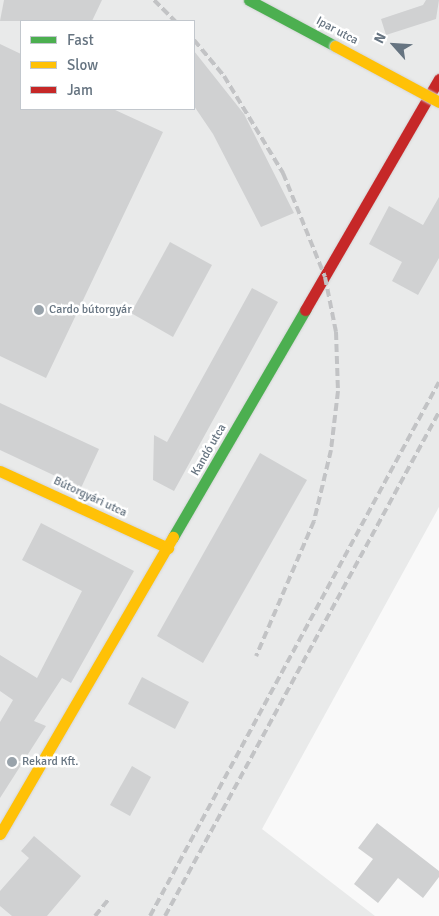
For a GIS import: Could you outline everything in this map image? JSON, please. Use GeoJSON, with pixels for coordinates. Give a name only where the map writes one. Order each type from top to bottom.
{"type":"FeatureCollection","features":[{"type":"Feature","properties":{"kind":"street","name":"Ipar utca"},"geometry":{"type":"LineString","coordinates":[[249,0],[439,102]]}},
{"type":"Feature","properties":{"kind":"street","name":"Kandó utca"},"geometry":{"type":"LineString","coordinates":[[0,834],[439,79]]}},
{"type":"Feature","properties":{"kind":"street","name":"Bútorgyári utca"},"geometry":{"type":"LineString","coordinates":[[0,471],[168,548]]}},
{"type":"Feature","properties":{"kind":"shaded area"},"geometry":{"type":"Polygon","coordinates":[[[0,0],[439,0],[439,507],[262,829],[375,916],[0,916],[0,0]]]}},
{"type":"Feature","properties":{"kind":"building"},"geometry":{"type":"Polygon","coordinates":[[[4,0],[102,0],[92,20],[0,21],[4,0]]]}},
{"type":"Feature","properties":{"kind":"building"},"geometry":{"type":"Polygon","coordinates":[[[426,0],[439,0],[436,19],[386,35],[381,19],[423,5],[426,0]]]}},
{"type":"Feature","properties":{"kind":"building"},"geometry":{"type":"Polygon","coordinates":[[[0,44],[20,54],[20,110],[115,110],[163,132],[46,378],[0,356],[0,44]]]}},
{"type":"Feature","properties":{"kind":"building"},"geometry":{"type":"Polygon","coordinates":[[[195,52],[244,114],[294,213],[261,227],[213,134],[195,107],[195,52]]]}},
{"type":"Feature","properties":{"kind":"building"},"geometry":{"type":"Polygon","coordinates":[[[439,197],[439,258],[418,295],[392,281],[402,262],[369,244],[389,206],[423,225],[439,197]]]}},
{"type":"Feature","properties":{"kind":"building"},"geometry":{"type":"Polygon","coordinates":[[[170,242],[212,265],[173,337],[131,313],[170,242]]]}},
{"type":"Feature","properties":{"kind":"building"},"geometry":{"type":"Polygon","coordinates":[[[252,288],[278,302],[174,491],[153,480],[154,435],[167,442],[252,288]]]}},
{"type":"Feature","properties":{"kind":"building"},"geometry":{"type":"Polygon","coordinates":[[[0,403],[99,449],[81,488],[0,450],[0,403]]]}},
{"type":"Feature","properties":{"kind":"building"},"geometry":{"type":"Polygon","coordinates":[[[260,453],[307,480],[203,663],[157,636],[260,453]]]}},
{"type":"Feature","properties":{"kind":"building"},"geometry":{"type":"Polygon","coordinates":[[[41,523],[134,571],[71,683],[62,678],[34,721],[46,726],[0,798],[0,722],[13,700],[0,691],[0,655],[37,678],[82,591],[22,560],[41,523]]]}},
{"type":"Feature","properties":{"kind":"building"},"geometry":{"type":"Polygon","coordinates":[[[142,677],[189,702],[175,729],[128,704],[142,677]]]}},
{"type":"Feature","properties":{"kind":"building"},"geometry":{"type":"Polygon","coordinates":[[[132,766],[151,777],[130,816],[110,805],[132,766]]]}},
{"type":"Feature","properties":{"kind":"building"},"geometry":{"type":"Polygon","coordinates":[[[377,823],[439,871],[439,877],[423,898],[398,878],[378,903],[354,884],[373,859],[358,848],[377,823]]]}},
{"type":"Feature","properties":{"kind":"building"},"geometry":{"type":"Polygon","coordinates":[[[34,836],[81,876],[47,916],[12,916],[0,906],[0,891],[29,858],[21,851],[34,836]]]}},
{"type":"Feature","properties":{"kind":"railway"},"geometry":{"type":"LineString","coordinates":[[154,0],[174,20]]}},
{"type":"Feature","properties":{"kind":"railway"},"geometry":{"type":"LineString","coordinates":[[195,41],[224,76],[283,173],[325,277],[336,332],[338,391],[331,450],[314,521],[256,656]]}},
{"type":"Feature","properties":{"kind":"railway"},"geometry":{"type":"LineString","coordinates":[[150,916],[439,382]]}},
{"type":"Feature","properties":{"kind":"railway"},"geometry":{"type":"LineString","coordinates":[[165,916],[439,412]]}},
{"type":"Feature","properties":{"kind":"railway"},"geometry":{"type":"LineString","coordinates":[[95,916],[108,900]]}},
{"type":"Feature","properties":{"kind":"traffic: fast"},"geometry":{"type":"LineString","coordinates":[[249,0],[335,46]]}},
{"type":"Feature","properties":{"kind":"traffic: fast"},"geometry":{"type":"LineString","coordinates":[[173,537],[305,310]]}},
{"type":"Feature","properties":{"kind":"traffic: slow"},"geometry":{"type":"LineString","coordinates":[[335,46],[439,102]]}},
{"type":"Feature","properties":{"kind":"traffic: slow"},"geometry":{"type":"LineString","coordinates":[[0,471],[168,548]]}},
{"type":"Feature","properties":{"kind":"traffic: slow"},"geometry":{"type":"LineString","coordinates":[[0,834],[173,537]]}},
{"type":"Feature","properties":{"kind":"traffic: jam"},"geometry":{"type":"LineString","coordinates":[[305,310],[439,79]]}},
{"type":"Feature","properties":{"kind":"place","name":"Cardo bútorgyár"},"geometry":{"type":"Point","coordinates":[39,310]}},
{"type":"Feature","properties":{"kind":"place","name":"Rekard Kft."},"geometry":{"type":"Point","coordinates":[12,762]}}]}
